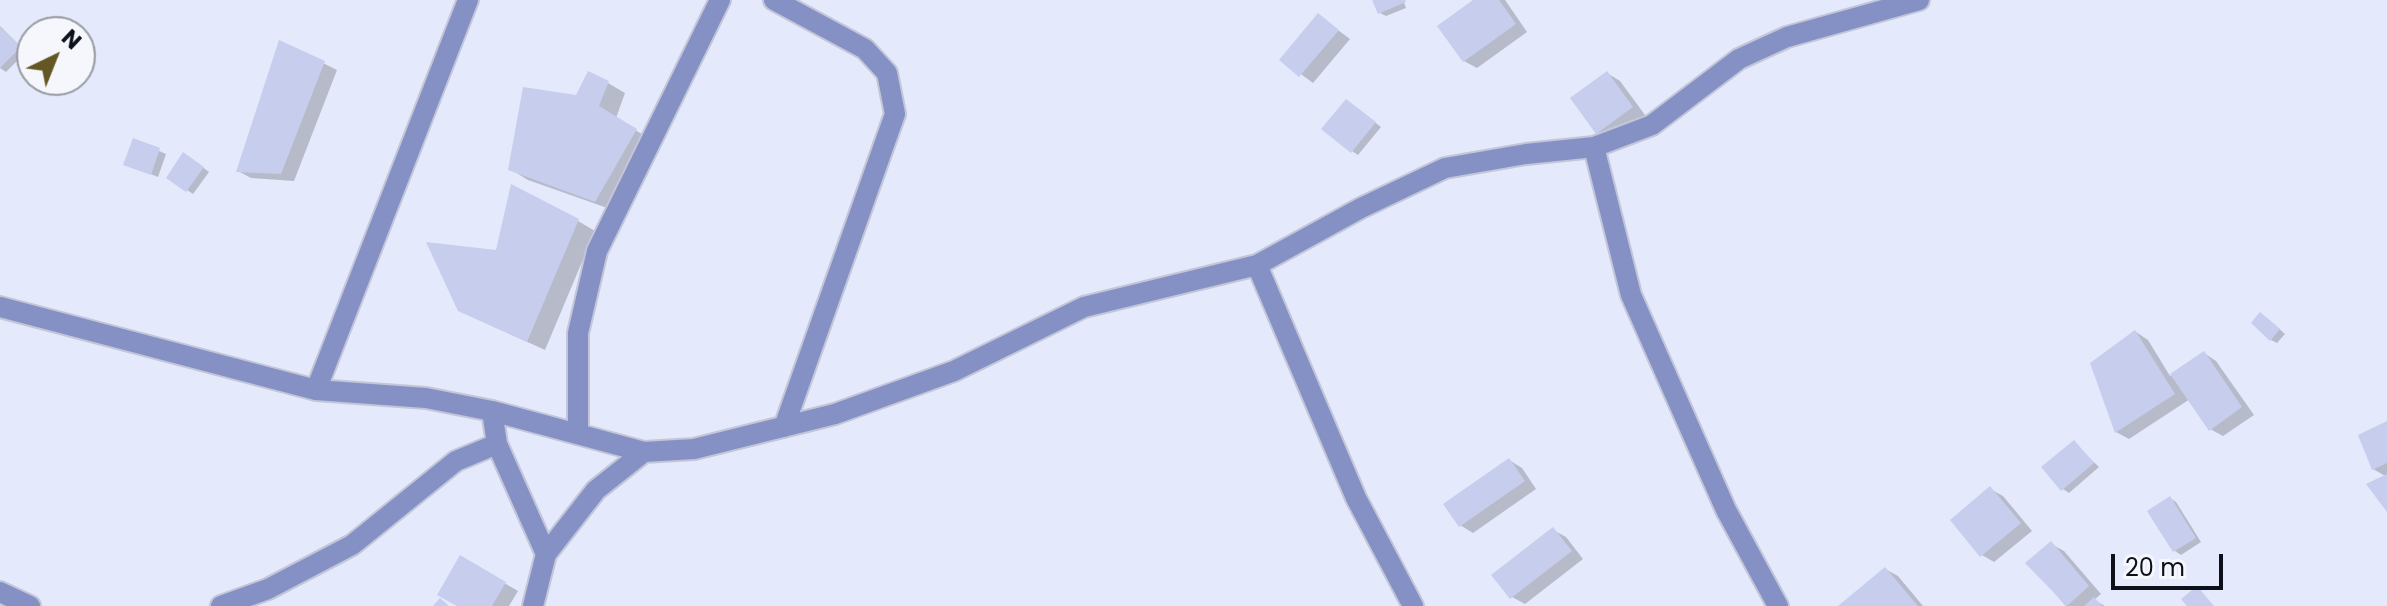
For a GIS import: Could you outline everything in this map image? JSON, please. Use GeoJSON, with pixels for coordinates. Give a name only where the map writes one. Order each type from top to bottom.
{"type":"FeatureCollection","features":[{"type":"Feature","properties":{"kind":"street"},"geometry":{"type":"LineString","coordinates":[[316,390],[468,0]]}},
{"type":"Feature","properties":{"kind":"street"},"geometry":{"type":"LineString","coordinates":[[578,434],[578,333],[597,251],[720,0]]}},
{"type":"Feature","properties":{"kind":"street"},"geometry":{"type":"LineString","coordinates":[[774,0],[865,49],[887,73],[895,114],[784,427]]}},
{"type":"Feature","properties":{"kind":"street"},"geometry":{"type":"LineString","coordinates":[[0,307],[316,390],[426,398],[492,411],[644,452],[694,449],[835,414],[954,371],[1084,307],[1257,265],[1361,208],[1445,168],[1526,154],[1594,147],[1652,125],[1739,59],[1787,37],[1919,0]]}},
{"type":"Feature","properties":{"kind":"street"},"geometry":{"type":"LineString","coordinates":[[1594,147],[1631,295],[1726,510],[1778,606]]}},
{"type":"Feature","properties":{"kind":"street"},"geometry":{"type":"LineString","coordinates":[[1257,265],[1356,498],[1413,606]]}},
{"type":"Feature","properties":{"kind":"street"},"geometry":{"type":"LineString","coordinates":[[492,411],[497,444],[546,554]]}},
{"type":"Feature","properties":{"kind":"street"},"geometry":{"type":"LineString","coordinates":[[221,606],[268,589],[352,545],[456,461],[497,444]]}},
{"type":"Feature","properties":{"kind":"street"},"geometry":{"type":"LineString","coordinates":[[533,606],[546,554],[596,490],[644,452]]}},
{"type":"Feature","properties":{"kind":"street"},"geometry":{"type":"LineString","coordinates":[[0,592],[30,606]]}},
{"type":"Feature","properties":{"kind":"building"},"geometry":{"type":"Polygon","coordinates":[[[1372,0],[1405,0],[1406,2],[1378,14],[1372,0]]]}},
{"type":"Feature","properties":{"kind":"building"},"geometry":{"type":"Polygon","coordinates":[[[1473,0],[1499,0],[1516,24],[1463,62],[1437,26],[1473,0]]]}},
{"type":"Feature","properties":{"kind":"building"},"geometry":{"type":"Polygon","coordinates":[[[1318,13],[1339,30],[1299,77],[1279,60],[1318,13]]]}},
{"type":"Feature","properties":{"kind":"building"},"geometry":{"type":"Polygon","coordinates":[[[0,27],[16,42],[16,52],[0,68],[0,27]]]}},
{"type":"Feature","properties":{"kind":"building"},"geometry":{"type":"Polygon","coordinates":[[[279,40],[325,61],[281,174],[236,172],[279,40]]]}},
{"type":"Feature","properties":{"kind":"building"},"geometry":{"type":"Polygon","coordinates":[[[588,71],[609,81],[599,106],[637,129],[595,202],[508,170],[523,87],[576,95],[588,71]]]}},
{"type":"Feature","properties":{"kind":"building"},"geometry":{"type":"Polygon","coordinates":[[[1607,71],[1633,107],[1596,134],[1570,98],[1607,71]]]}},
{"type":"Feature","properties":{"kind":"building"},"geometry":{"type":"Polygon","coordinates":[[[1346,99],[1376,122],[1351,153],[1321,129],[1346,99]]]}},
{"type":"Feature","properties":{"kind":"building"},"geometry":{"type":"Polygon","coordinates":[[[133,138],[160,148],[151,175],[123,165],[133,138]]]}},
{"type":"Feature","properties":{"kind":"building"},"geometry":{"type":"Polygon","coordinates":[[[183,152],[204,167],[186,192],[166,178],[183,152]]]}},
{"type":"Feature","properties":{"kind":"building"},"geometry":{"type":"Polygon","coordinates":[[[511,184],[579,219],[527,342],[458,311],[426,242],[496,250],[511,184]]]}},
{"type":"Feature","properties":{"kind":"building"},"geometry":{"type":"Polygon","coordinates":[[[2260,312],[2280,329],[2270,341],[2251,323],[2260,312]]]}},
{"type":"Feature","properties":{"kind":"building"},"geometry":{"type":"Polygon","coordinates":[[[2135,330],[2175,394],[2115,433],[2090,363],[2135,330]]]}},
{"type":"Feature","properties":{"kind":"building"},"geometry":{"type":"Polygon","coordinates":[[[2204,351],[2242,407],[2209,431],[2170,374],[2204,351]]]}},
{"type":"Feature","properties":{"kind":"building"},"geometry":{"type":"Polygon","coordinates":[[[2387,421],[2387,463],[2372,470],[2358,435],[2387,421]]]}},
{"type":"Feature","properties":{"kind":"building"},"geometry":{"type":"Polygon","coordinates":[[[2074,440],[2094,463],[2061,491],[2041,467],[2074,440]]]}},
{"type":"Feature","properties":{"kind":"building"},"geometry":{"type":"Polygon","coordinates":[[[1509,458],[1525,481],[1459,527],[1443,504],[1509,458]]]}},
{"type":"Feature","properties":{"kind":"building"},"geometry":{"type":"Polygon","coordinates":[[[2387,474],[2387,512],[2366,484],[2387,474]]]}},
{"type":"Feature","properties":{"kind":"building"},"geometry":{"type":"Polygon","coordinates":[[[1990,486],[2021,523],[1980,557],[1950,520],[1990,486]]]}},
{"type":"Feature","properties":{"kind":"building"},"geometry":{"type":"Polygon","coordinates":[[[2170,496],[2196,538],[2173,552],[2147,511],[2170,496]]]}},
{"type":"Feature","properties":{"kind":"building"},"geometry":{"type":"Polygon","coordinates":[[[1553,527],[1572,551],[1510,599],[1491,575],[1553,527]]]}},
{"type":"Feature","properties":{"kind":"building"},"geometry":{"type":"Polygon","coordinates":[[[2051,541],[2089,586],[2067,606],[2025,563],[2051,541]]]}},
{"type":"Feature","properties":{"kind":"building"},"geometry":{"type":"Polygon","coordinates":[[[460,555],[506,582],[492,606],[457,606],[437,595],[460,555]]]}},
{"type":"Feature","properties":{"kind":"building"},"geometry":{"type":"Polygon","coordinates":[[[1885,567],[1918,606],[1838,606],[1885,567]]]}},
{"type":"Feature","properties":{"kind":"building"},"geometry":{"type":"Polygon","coordinates":[[[2197,586],[2214,606],[2187,606],[2181,599],[2197,586]]]}},
{"type":"Feature","properties":{"kind":"building"},"geometry":{"type":"Polygon","coordinates":[[[2094,597],[2102,606],[2084,606],[2094,597]]]}},
{"type":"Feature","properties":{"kind":"building"},"geometry":{"type":"Polygon","coordinates":[[[440,598],[449,606],[433,606],[440,598]]]}}]}
